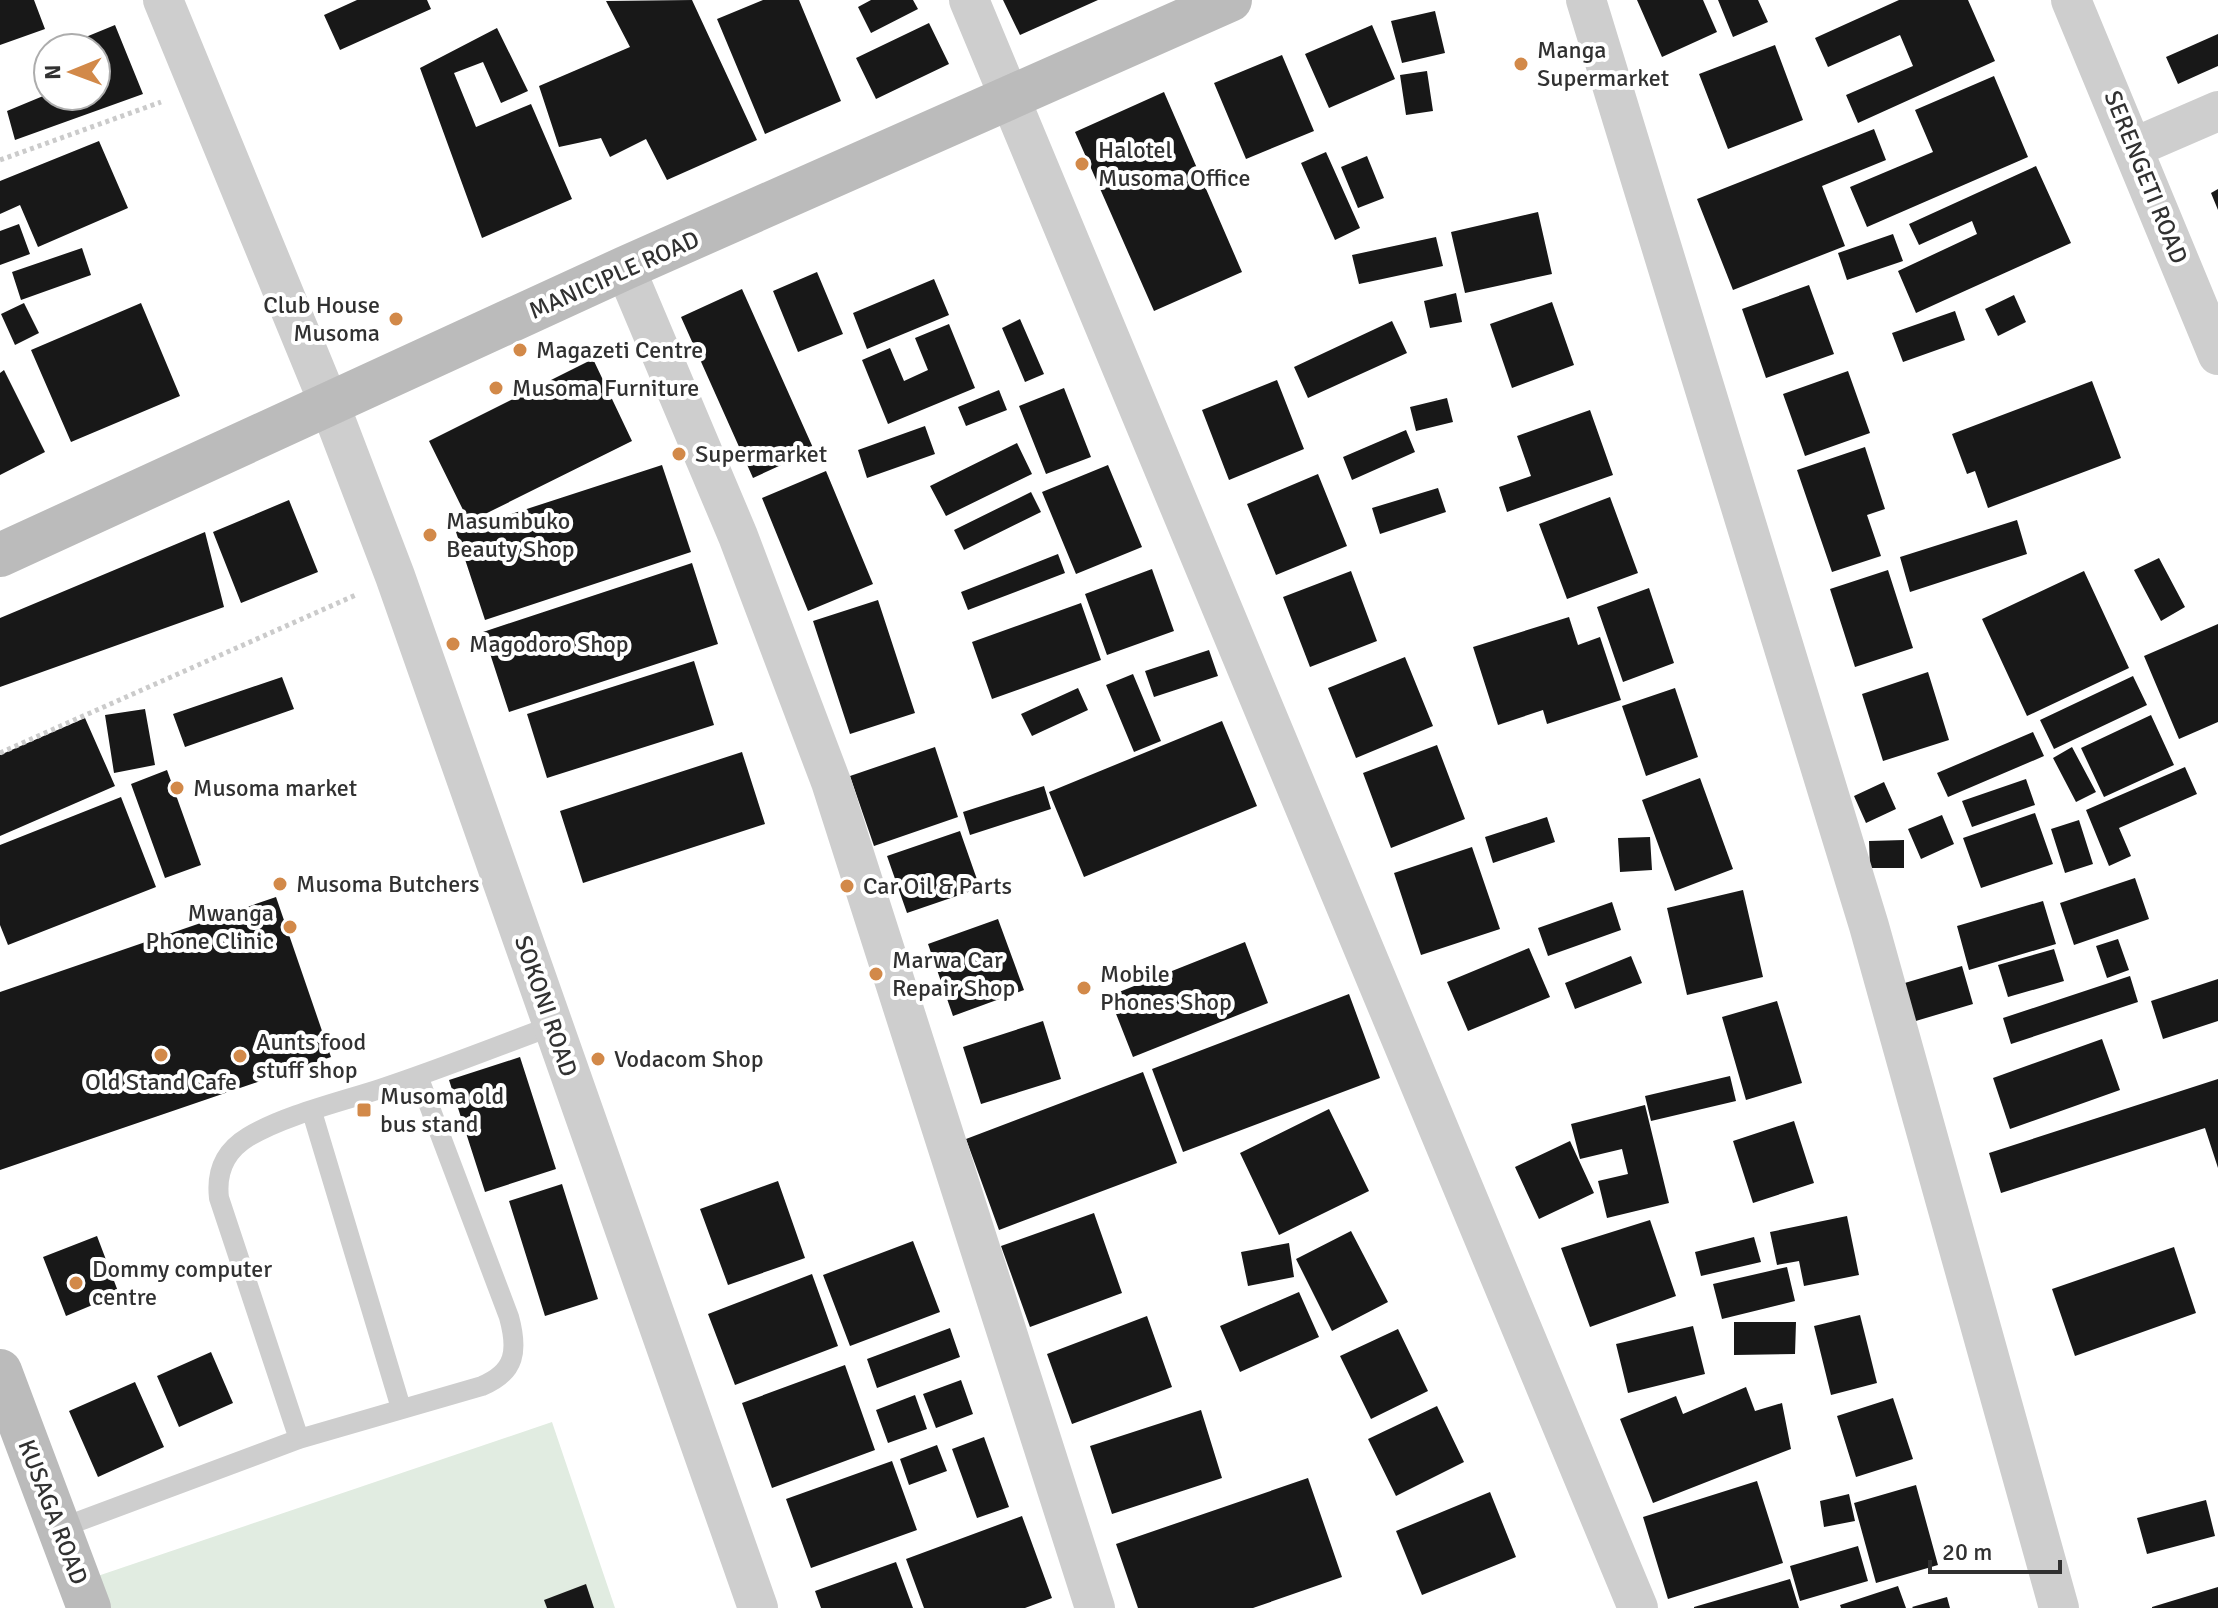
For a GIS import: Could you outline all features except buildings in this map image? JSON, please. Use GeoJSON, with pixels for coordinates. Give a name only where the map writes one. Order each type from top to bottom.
{"type":"FeatureCollection","features":[{"type":"Feature","properties":{"kind":"street","name":"SOKONI ROAD"},"geometry":{"type":"LineString","coordinates":[[163,0],[330,406],[395,576],[758,1608]]}},
{"type":"Feature","properties":{"kind":"street"},"geometry":{"type":"LineString","coordinates":[[969,0],[1013,98],[1638,1608]]}},
{"type":"Feature","properties":{"kind":"street","name":"MANICIPLE ROAD"},"geometry":{"type":"LineString","coordinates":[[0,555],[625,268],[1230,0]]}},
{"type":"Feature","properties":{"kind":"street"},"geometry":{"type":"LineString","coordinates":[[1586,0],[1869,926],[2059,1608]]}},
{"type":"Feature","properties":{"kind":"street","name":"SERENGETI ROAD"},"geometry":{"type":"LineString","coordinates":[[2071,0],[2135,147],[2218,355]]}},
{"type":"Feature","properties":{"kind":"street"},"geometry":{"type":"LineString","coordinates":[[2135,147],[2218,111]]}},
{"type":"Feature","properties":{"kind":"street"},"geometry":{"type":"LineString","coordinates":[[625,268],[738,536],[831,782],[1095,1608]]}},
{"type":"Feature","properties":{"kind":"street","name":"KUSAGA ROAD"},"geometry":{"type":"LineString","coordinates":[[0,1371],[89,1608]]}},
{"type":"Feature","properties":{"kind":"lane"},"geometry":{"type":"LineString","coordinates":[[299,1439],[219,1198],[216,1176],[229,1154],[249,1137],[312,1112],[552,1026]]}},
{"type":"Feature","properties":{"kind":"lane"},"geometry":{"type":"LineString","coordinates":[[58,1529],[299,1439],[499,1379],[513,1364],[515,1340],[418,1076]]}},
{"type":"Feature","properties":{"kind":"lane"},"geometry":{"type":"LineString","coordinates":[[312,1112],[401,1408]]}},
{"type":"Feature","properties":{"kind":"path"},"geometry":{"type":"LineString","coordinates":[[0,160],[200,88]]}},
{"type":"Feature","properties":{"kind":"path"},"geometry":{"type":"LineString","coordinates":[[0,753],[395,576]]}},
{"type":"Feature","properties":{"kind":"shaded area"},"geometry":{"type":"Polygon","coordinates":[[[552,1422],[615,1608],[94,1608],[77,1583],[552,1422]]]}},
{"type":"Feature","properties":{"kind":"place","name":"Manga Supermarket"},"geometry":{"type":"Point","coordinates":[1521,64]}},
{"type":"Feature","properties":{"kind":"place","name":"Halotel Musoma Office"},"geometry":{"type":"Point","coordinates":[1082,164]}},
{"type":"Feature","properties":{"kind":"place","name":"Club House Musoma"},"geometry":{"type":"Point","coordinates":[396,319]}},
{"type":"Feature","properties":{"kind":"place","name":"Magazeti Centre"},"geometry":{"type":"Point","coordinates":[520,350]}},
{"type":"Feature","properties":{"kind":"place","name":"Musoma Furniture"},"geometry":{"type":"Point","coordinates":[496,388]}},
{"type":"Feature","properties":{"kind":"place","name":"Supermarket"},"geometry":{"type":"Point","coordinates":[679,454]}},
{"type":"Feature","properties":{"kind":"place","name":"Masumbuko Beauty Shop"},"geometry":{"type":"Point","coordinates":[430,535]}},
{"type":"Feature","properties":{"kind":"place","name":"Magodoro Shop"},"geometry":{"type":"Point","coordinates":[453,644]}},
{"type":"Feature","properties":{"kind":"place","name":"Musoma market"},"geometry":{"type":"Point","coordinates":[177,788]}},
{"type":"Feature","properties":{"kind":"place","name":"Musoma Butchers"},"geometry":{"type":"Point","coordinates":[280,884]}},
{"type":"Feature","properties":{"kind":"place","name":"Car Oil & Parts"},"geometry":{"type":"Point","coordinates":[847,886]}},
{"type":"Feature","properties":{"kind":"place","name":"Mwanga Phone Clinic"},"geometry":{"type":"Point","coordinates":[290,927]}},
{"type":"Feature","properties":{"kind":"place","name":"Marwa Car Repair Shop"},"geometry":{"type":"Point","coordinates":[876,974]}},
{"type":"Feature","properties":{"kind":"place","name":"Mobile Phones Shop"},"geometry":{"type":"Point","coordinates":[1084,988]}},
{"type":"Feature","properties":{"kind":"place","name":"Old Stand Cafe"},"geometry":{"type":"Point","coordinates":[161,1055]}},
{"type":"Feature","properties":{"kind":"place","name":"Aunts food stuff shop"},"geometry":{"type":"Point","coordinates":[240,1056]}},
{"type":"Feature","properties":{"kind":"place","name":"Vodacom Shop"},"geometry":{"type":"Point","coordinates":[598,1059]}},
{"type":"Feature","properties":{"kind":"place","name":"Musoma old bus stand"},"geometry":{"type":"Point","coordinates":[364,1110]}},
{"type":"Feature","properties":{"kind":"place","name":"Dommy computer centre"},"geometry":{"type":"Point","coordinates":[76,1283]}}]}
